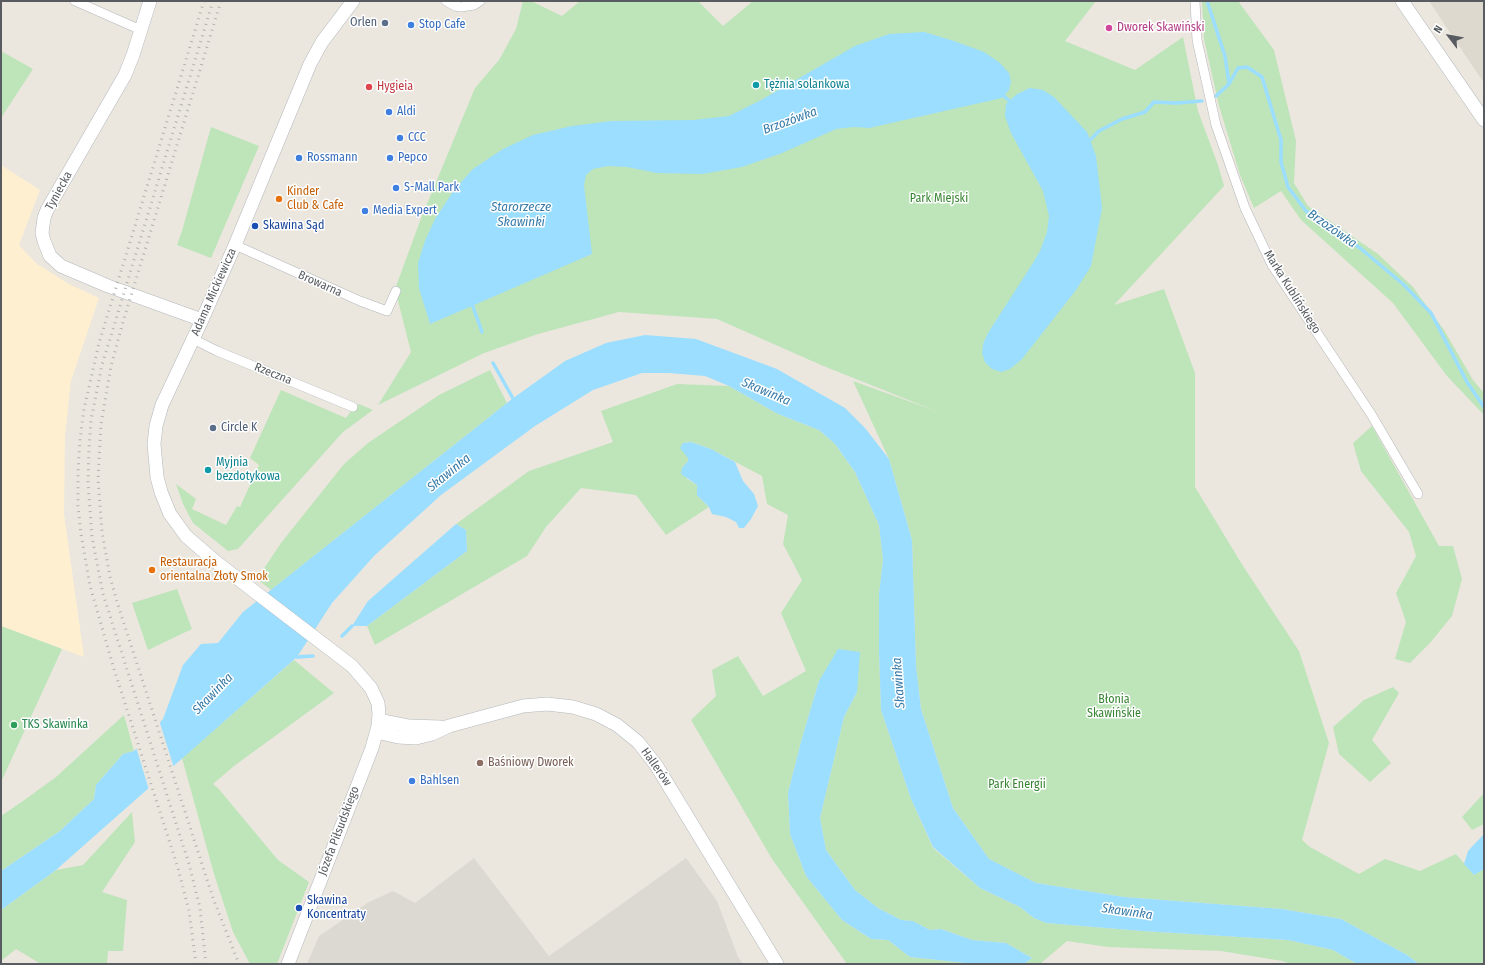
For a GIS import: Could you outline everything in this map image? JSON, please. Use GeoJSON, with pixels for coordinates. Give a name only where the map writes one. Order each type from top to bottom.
{"type":"FeatureCollection","features":[{"type":"Feature","properties":{"kind":"street"},"geometry":{"type":"LineString","coordinates":[[75,1],[141,30]]}},
{"type":"Feature","properties":{"kind":"street","name":"Tyniecka"},"geometry":{"type":"LineString","coordinates":[[150,1],[129,65],[120,84],[47,210],[43,226],[44,241],[50,256],[54,261],[70,271],[202,320]]}},
{"type":"Feature","properties":{"kind":"street","name":"Adama Mickiewicza"},"geometry":{"type":"LineString","coordinates":[[353,1],[322,42],[310,64],[235,245],[162,405],[158,418],[154,444],[156,477],[167,507],[182,530],[200,550],[352,666],[364,678],[374,692],[379,709],[378,726]]}},
{"type":"Feature","properties":{"kind":"street"},"geometry":{"type":"LineString","coordinates":[[446,1],[455,6],[461,7],[474,5],[480,1]]}},
{"type":"Feature","properties":{"kind":"street","name":"Marka Kublińskiego"},"geometry":{"type":"LineString","coordinates":[[1196,1],[1197,40],[1216,125],[1245,208],[1272,265],[1371,414],[1418,494]]}},
{"type":"Feature","properties":{"kind":"street"},"geometry":{"type":"LineString","coordinates":[[1402,1],[1484,120]]}},
{"type":"Feature","properties":{"kind":"street","name":"Browarna"},"geometry":{"type":"LineString","coordinates":[[235,245],[353,299],[387,311],[396,291]]}},
{"type":"Feature","properties":{"kind":"street","name":"Rzeczna"},"geometry":{"type":"LineString","coordinates":[[193,339],[217,351],[354,407]]}},
{"type":"Feature","properties":{"kind":"street","name":"Hallerów"},"geometry":{"type":"LineString","coordinates":[[378,726],[398,736],[416,738],[432,734],[450,726],[523,706],[547,704],[573,707],[596,714],[617,725],[629,734],[647,752],[656,765],[777,964]]}},
{"type":"Feature","properties":{"kind":"street","name":"Józefa Piłsudskiego"},"geometry":{"type":"LineString","coordinates":[[288,964],[372,748],[378,726]]}},
{"type":"Feature","properties":{"kind":"shaded area"},"geometry":{"type":"Polygon","coordinates":[[[1429,1],[1484,1],[1484,83],[1453,37],[1429,1]]]}},
{"type":"Feature","properties":{"kind":"shaded area"},"geometry":{"type":"Polygon","coordinates":[[[1,165],[40,190],[19,245],[37,264],[69,284],[99,298],[71,381],[65,436],[64,514],[84,657],[1,626],[1,165]]]}},
{"type":"Feature","properties":{"kind":"shaded area"},"geometry":{"type":"Polygon","coordinates":[[[474,858],[549,956],[686,858],[717,901],[738,957],[743,964],[307,964],[319,936],[369,902],[393,891],[415,903],[474,858]]]}},
{"type":"Feature","properties":{"kind":"green space"},"geometry":{"type":"Polygon","coordinates":[[[523,1],[531,1],[562,16],[580,1],[698,1],[723,26],[753,1],[1096,1],[1065,41],[1135,70],[1183,37],[1198,111],[1218,165],[1224,186],[1114,305],[1164,289],[1195,373],[1195,487],[1243,566],[1299,651],[1329,743],[1302,840],[1310,847],[1359,874],[1385,859],[1420,871],[1456,854],[1474,875],[1484,869],[1484,964],[1419,964],[1407,955],[1341,919],[1282,909],[1124,897],[1036,883],[989,859],[953,808],[921,709],[916,666],[912,540],[889,459],[853,381],[936,411],[821,365],[717,319],[619,312],[538,334],[484,353],[378,405],[411,352],[395,289],[420,221],[475,88],[499,60],[516,29],[523,1]]]}},
{"type":"Feature","properties":{"kind":"green space"},"geometry":{"type":"Polygon","coordinates":[[[1202,1],[1238,1],[1274,50],[1296,141],[1294,183],[1308,206],[1378,254],[1413,287],[1444,330],[1473,380],[1484,393],[1484,415],[1447,376],[1393,303],[1301,220],[1281,191],[1254,208],[1240,175],[1219,106],[1204,39],[1202,1]]]}},
{"type":"Feature","properties":{"kind":"green space"},"geometry":{"type":"Polygon","coordinates":[[[1,51],[33,69],[1,118],[1,51]]]}},
{"type":"Feature","properties":{"kind":"green space"},"geometry":{"type":"Polygon","coordinates":[[[211,127],[259,146],[211,258],[177,245],[211,127]]]}},
{"type":"Feature","properties":{"kind":"green space"},"geometry":{"type":"Polygon","coordinates":[[[490,370],[507,403],[271,590],[257,579],[281,543],[344,464],[368,443],[439,395],[490,370]]]}},
{"type":"Feature","properties":{"kind":"green space"},"geometry":{"type":"Polygon","coordinates":[[[677,384],[729,386],[778,414],[819,430],[835,444],[855,472],[879,525],[883,560],[879,594],[881,710],[911,799],[933,848],[980,888],[1020,907],[1034,918],[1046,923],[1142,931],[1288,940],[1333,950],[1357,964],[1291,964],[1282,961],[1221,951],[1108,947],[1067,941],[1040,964],[1024,964],[1032,958],[1006,943],[972,940],[941,929],[930,930],[913,921],[901,920],[878,908],[855,890],[826,850],[820,818],[844,717],[857,692],[819,681],[788,793],[790,834],[806,876],[842,920],[871,939],[888,940],[910,957],[975,964],[847,964],[772,859],[691,720],[716,696],[712,670],[738,656],[763,696],[806,671],[781,613],[802,580],[783,544],[788,515],[767,504],[762,476],[711,449],[691,442],[683,443],[688,461],[682,468],[687,479],[697,485],[697,495],[709,507],[666,535],[636,495],[581,488],[546,527],[527,556],[375,645],[367,626],[467,551],[466,530],[456,524],[529,471],[613,442],[601,411],[677,384]]]}},
{"type":"Feature","properties":{"kind":"green space"},"geometry":{"type":"Polygon","coordinates":[[[281,390],[346,418],[359,404],[373,410],[343,432],[238,549],[228,551],[193,523],[183,504],[176,484],[196,499],[192,509],[226,525],[237,506],[240,507],[259,465],[250,458],[281,390]]]}},
{"type":"Feature","properties":{"kind":"green space"},"geometry":{"type":"Polygon","coordinates":[[[1372,426],[1439,546],[1453,546],[1462,579],[1452,616],[1430,643],[1410,663],[1395,659],[1406,622],[1396,593],[1416,556],[1409,532],[1361,471],[1353,443],[1372,426]]]}},
{"type":"Feature","properties":{"kind":"green space"},"geometry":{"type":"Polygon","coordinates":[[[177,589],[192,629],[148,650],[132,603],[177,589]]]}},
{"type":"Feature","properties":{"kind":"green space","name":"TKS Skawinka"},"geometry":{"type":"Polygon","coordinates":[[[1,626],[62,649],[1,782],[1,626]]]}},
{"type":"Feature","properties":{"kind":"green space"},"geometry":{"type":"Polygon","coordinates":[[[294,660],[334,693],[234,766],[213,784],[278,860],[309,882],[277,964],[250,964],[233,932],[214,874],[182,758],[294,660]]]}},
{"type":"Feature","properties":{"kind":"green space"},"geometry":{"type":"Polygon","coordinates":[[[1393,687],[1399,693],[1372,740],[1391,763],[1370,782],[1339,754],[1333,727],[1364,700],[1393,687]]]}},
{"type":"Feature","properties":{"kind":"green space"},"geometry":{"type":"Polygon","coordinates":[[[124,715],[134,751],[123,754],[96,785],[94,799],[60,831],[1,871],[1,816],[56,777],[124,715]]]}},
{"type":"Feature","properties":{"kind":"green space"},"geometry":{"type":"Polygon","coordinates":[[[1484,793],[1484,824],[1472,830],[1462,817],[1484,793]]]}},
{"type":"Feature","properties":{"kind":"green space"},"geometry":{"type":"Polygon","coordinates":[[[132,812],[135,842],[102,892],[127,900],[123,951],[108,951],[107,964],[41,964],[16,949],[1,961],[1,910],[56,870],[83,865],[132,812]]]}},
{"type":"Feature","properties":{"kind":"water","name":"Starorzecze Skawinki"},"geometry":{"type":"Polygon","coordinates":[[[924,32],[984,52],[1000,63],[1009,73],[1011,82],[1009,90],[1002,98],[869,128],[854,127],[836,129],[782,153],[742,167],[702,174],[657,173],[627,167],[608,166],[593,169],[586,175],[584,185],[592,254],[430,324],[419,288],[418,263],[425,241],[435,219],[454,190],[473,169],[503,149],[533,135],[572,126],[611,121],[694,120],[729,116],[761,100],[855,46],[889,34],[924,32]]]}},
{"type":"Feature","properties":{"kind":"water"},"geometry":{"type":"Polygon","coordinates":[[[1030,88],[1043,90],[1054,97],[1087,132],[1096,156],[1102,208],[1091,266],[1076,290],[1022,359],[1010,369],[1001,372],[992,369],[985,362],[982,353],[983,344],[988,333],[1040,251],[1047,232],[1049,216],[1043,191],[1011,133],[1005,116],[1006,104],[1017,94],[1030,88]]]}},
{"type":"Feature","properties":{"kind":"water","name":"Skawinka"},"geometry":{"type":"Polygon","coordinates":[[[645,335],[696,339],[777,369],[845,408],[865,428],[889,459],[912,540],[916,666],[921,709],[953,808],[989,859],[1036,883],[1124,897],[1282,909],[1341,919],[1407,955],[1419,964],[1357,964],[1333,950],[1288,940],[1142,931],[1046,923],[1034,918],[1020,907],[980,888],[933,847],[911,799],[881,710],[879,594],[883,560],[879,525],[855,472],[835,444],[819,430],[778,414],[729,386],[705,376],[669,373],[642,373],[593,390],[535,426],[441,495],[374,556],[332,603],[297,657],[56,870],[1,910],[1,871],[60,831],[94,799],[96,785],[123,754],[134,751],[163,719],[183,665],[201,644],[218,643],[243,612],[512,399],[565,361],[606,343],[645,335]]]}},
{"type":"Feature","properties":{"kind":"water"},"geometry":{"type":"Polygon","coordinates":[[[691,442],[711,449],[735,462],[743,481],[754,494],[758,506],[744,528],[739,528],[736,522],[726,517],[712,514],[709,507],[697,495],[697,485],[681,474],[682,468],[688,461],[688,458],[680,448],[683,443],[691,442]]]}},
{"type":"Feature","properties":{"kind":"water"},"geometry":{"type":"Polygon","coordinates":[[[456,524],[466,530],[467,551],[367,626],[352,626],[368,601],[456,524]]]}},
{"type":"Feature","properties":{"kind":"water"},"geometry":{"type":"Polygon","coordinates":[[[838,649],[860,652],[857,692],[844,717],[820,818],[826,850],[855,890],[878,908],[901,920],[913,921],[930,930],[941,929],[972,940],[1006,943],[1032,958],[1024,964],[975,964],[910,957],[888,940],[871,939],[842,920],[806,876],[790,834],[788,793],[819,681],[838,649]]]}},
{"type":"Feature","properties":{"kind":"water"},"geometry":{"type":"Polygon","coordinates":[[[1484,834],[1484,869],[1474,875],[1464,864],[1468,851],[1484,834]]]}},
{"type":"Feature","properties":{"kind":"pier"},"geometry":{"type":"Polygon","coordinates":[[[159,720],[174,768],[149,790],[136,747],[159,720]]]}},
{"type":"Feature","properties":{"kind":"waterway"},"geometry":{"type":"LineString","coordinates":[[1208,1],[1225,56],[1229,83]]}},
{"type":"Feature","properties":{"kind":"waterway","name":"Brzozówka"},"geometry":{"type":"LineString","coordinates":[[1216,96],[1229,84],[1238,68],[1247,67],[1262,77],[1281,140],[1281,162],[1288,187],[1306,211],[1360,248],[1403,284],[1431,313],[1467,382],[1484,407]]}},
{"type":"Feature","properties":{"kind":"waterway","name":"Brzozówka"},"geometry":{"type":"LineString","coordinates":[[1000,95],[1004,96],[1013,104]]}},
{"type":"Feature","properties":{"kind":"waterway","name":"Brzozówka"},"geometry":{"type":"LineString","coordinates":[[1085,140],[1090,140],[1099,131],[1122,119],[1145,112],[1154,102],[1176,103],[1202,101]]}},
{"type":"Feature","properties":{"kind":"waterway","name":"Brzozówka"},"geometry":{"type":"LineString","coordinates":[[472,304],[482,332]]}},
{"type":"Feature","properties":{"kind":"waterway","name":"Brzozówka"},"geometry":{"type":"LineString","coordinates":[[493,363],[515,402]]}},
{"type":"Feature","properties":{"kind":"waterway"},"geometry":{"type":"LineString","coordinates":[[342,636],[352,626]]}},
{"type":"Feature","properties":{"kind":"waterway"},"geometry":{"type":"LineString","coordinates":[[295,655],[297,657],[313,656]]}},
{"type":"Feature","properties":{"kind":"railway"},"geometry":{"type":"LineString","coordinates":[[196,964],[189,911],[178,868],[114,669],[90,586],[78,506],[78,472],[84,409],[99,343],[204,1]]}},
{"type":"Feature","properties":{"kind":"railway"},"geometry":{"type":"LineString","coordinates":[[206,964],[200,908],[189,864],[103,594],[92,537],[88,482],[91,420],[102,365],[213,1]]}},
{"type":"Feature","properties":{"kind":"railway"},"geometry":{"type":"LineString","coordinates":[[221,1],[123,322],[111,366],[101,424],[98,479],[102,532],[110,577],[118,605],[213,898],[239,964]]}},
{"type":"Feature","properties":{"kind":"place","name":"Orlen"},"geometry":{"type":"Point","coordinates":[385,23]}},
{"type":"Feature","properties":{"kind":"place","name":"Stop Cafe"},"geometry":{"type":"Point","coordinates":[411,25]}},
{"type":"Feature","properties":{"kind":"place","name":"Dworek Skawiński"},"geometry":{"type":"Point","coordinates":[1109,28]}},
{"type":"Feature","properties":{"kind":"place","name":"Tężnia solankowa"},"geometry":{"type":"Point","coordinates":[756,85]}},
{"type":"Feature","properties":{"kind":"place","name":"Hygieia"},"geometry":{"type":"Point","coordinates":[369,87]}},
{"type":"Feature","properties":{"kind":"place","name":"Aldi"},"geometry":{"type":"Point","coordinates":[389,112]}},
{"type":"Feature","properties":{"kind":"place","name":"CCC"},"geometry":{"type":"Point","coordinates":[400,138]}},
{"type":"Feature","properties":{"kind":"place","name":"Rossmann"},"geometry":{"type":"Point","coordinates":[299,158]}},
{"type":"Feature","properties":{"kind":"place","name":"Pepco"},"geometry":{"type":"Point","coordinates":[390,158]}},
{"type":"Feature","properties":{"kind":"place","name":"S-Mall Park"},"geometry":{"type":"Point","coordinates":[396,188]}},
{"type":"Feature","properties":{"kind":"place","name":"Kinder Club & Cafe"},"geometry":{"type":"Point","coordinates":[279,199]}},
{"type":"Feature","properties":{"kind":"place","name":"Media Expert"},"geometry":{"type":"Point","coordinates":[365,211]}},
{"type":"Feature","properties":{"kind":"place","name":"Skawina Sąd"},"geometry":{"type":"Point","coordinates":[255,226]}},
{"type":"Feature","properties":{"kind":"place","name":"Circle K"},"geometry":{"type":"Point","coordinates":[213,428]}},
{"type":"Feature","properties":{"kind":"place","name":"Myjnia bezdotykowa"},"geometry":{"type":"Point","coordinates":[208,470]}},
{"type":"Feature","properties":{"kind":"place","name":"Restauracja orientalna Złoty Smok"},"geometry":{"type":"Point","coordinates":[152,570]}},
{"type":"Feature","properties":{"kind":"place","name":"TKS Skawinka"},"geometry":{"type":"Point","coordinates":[14,725]}},
{"type":"Feature","properties":{"kind":"place","name":"Baśniowy Dworek"},"geometry":{"type":"Point","coordinates":[480,763]}},
{"type":"Feature","properties":{"kind":"place","name":"Bahlsen"},"geometry":{"type":"Point","coordinates":[412,781]}},
{"type":"Feature","properties":{"kind":"place","name":"Skawina Koncentraty"},"geometry":{"type":"Point","coordinates":[299,908]}},
{"type":"Feature","properties":{"kind":"park label","name":"Park Miejski"},"geometry":{"type":"Point","coordinates":[939,199]}},
{"type":"Feature","properties":{"kind":"park label","name":"Błonia Skawińskie"},"geometry":{"type":"Point","coordinates":[1114,707]}},
{"type":"Feature","properties":{"kind":"park label","name":"Park Energii"},"geometry":{"type":"Point","coordinates":[1017,785]}}]}
